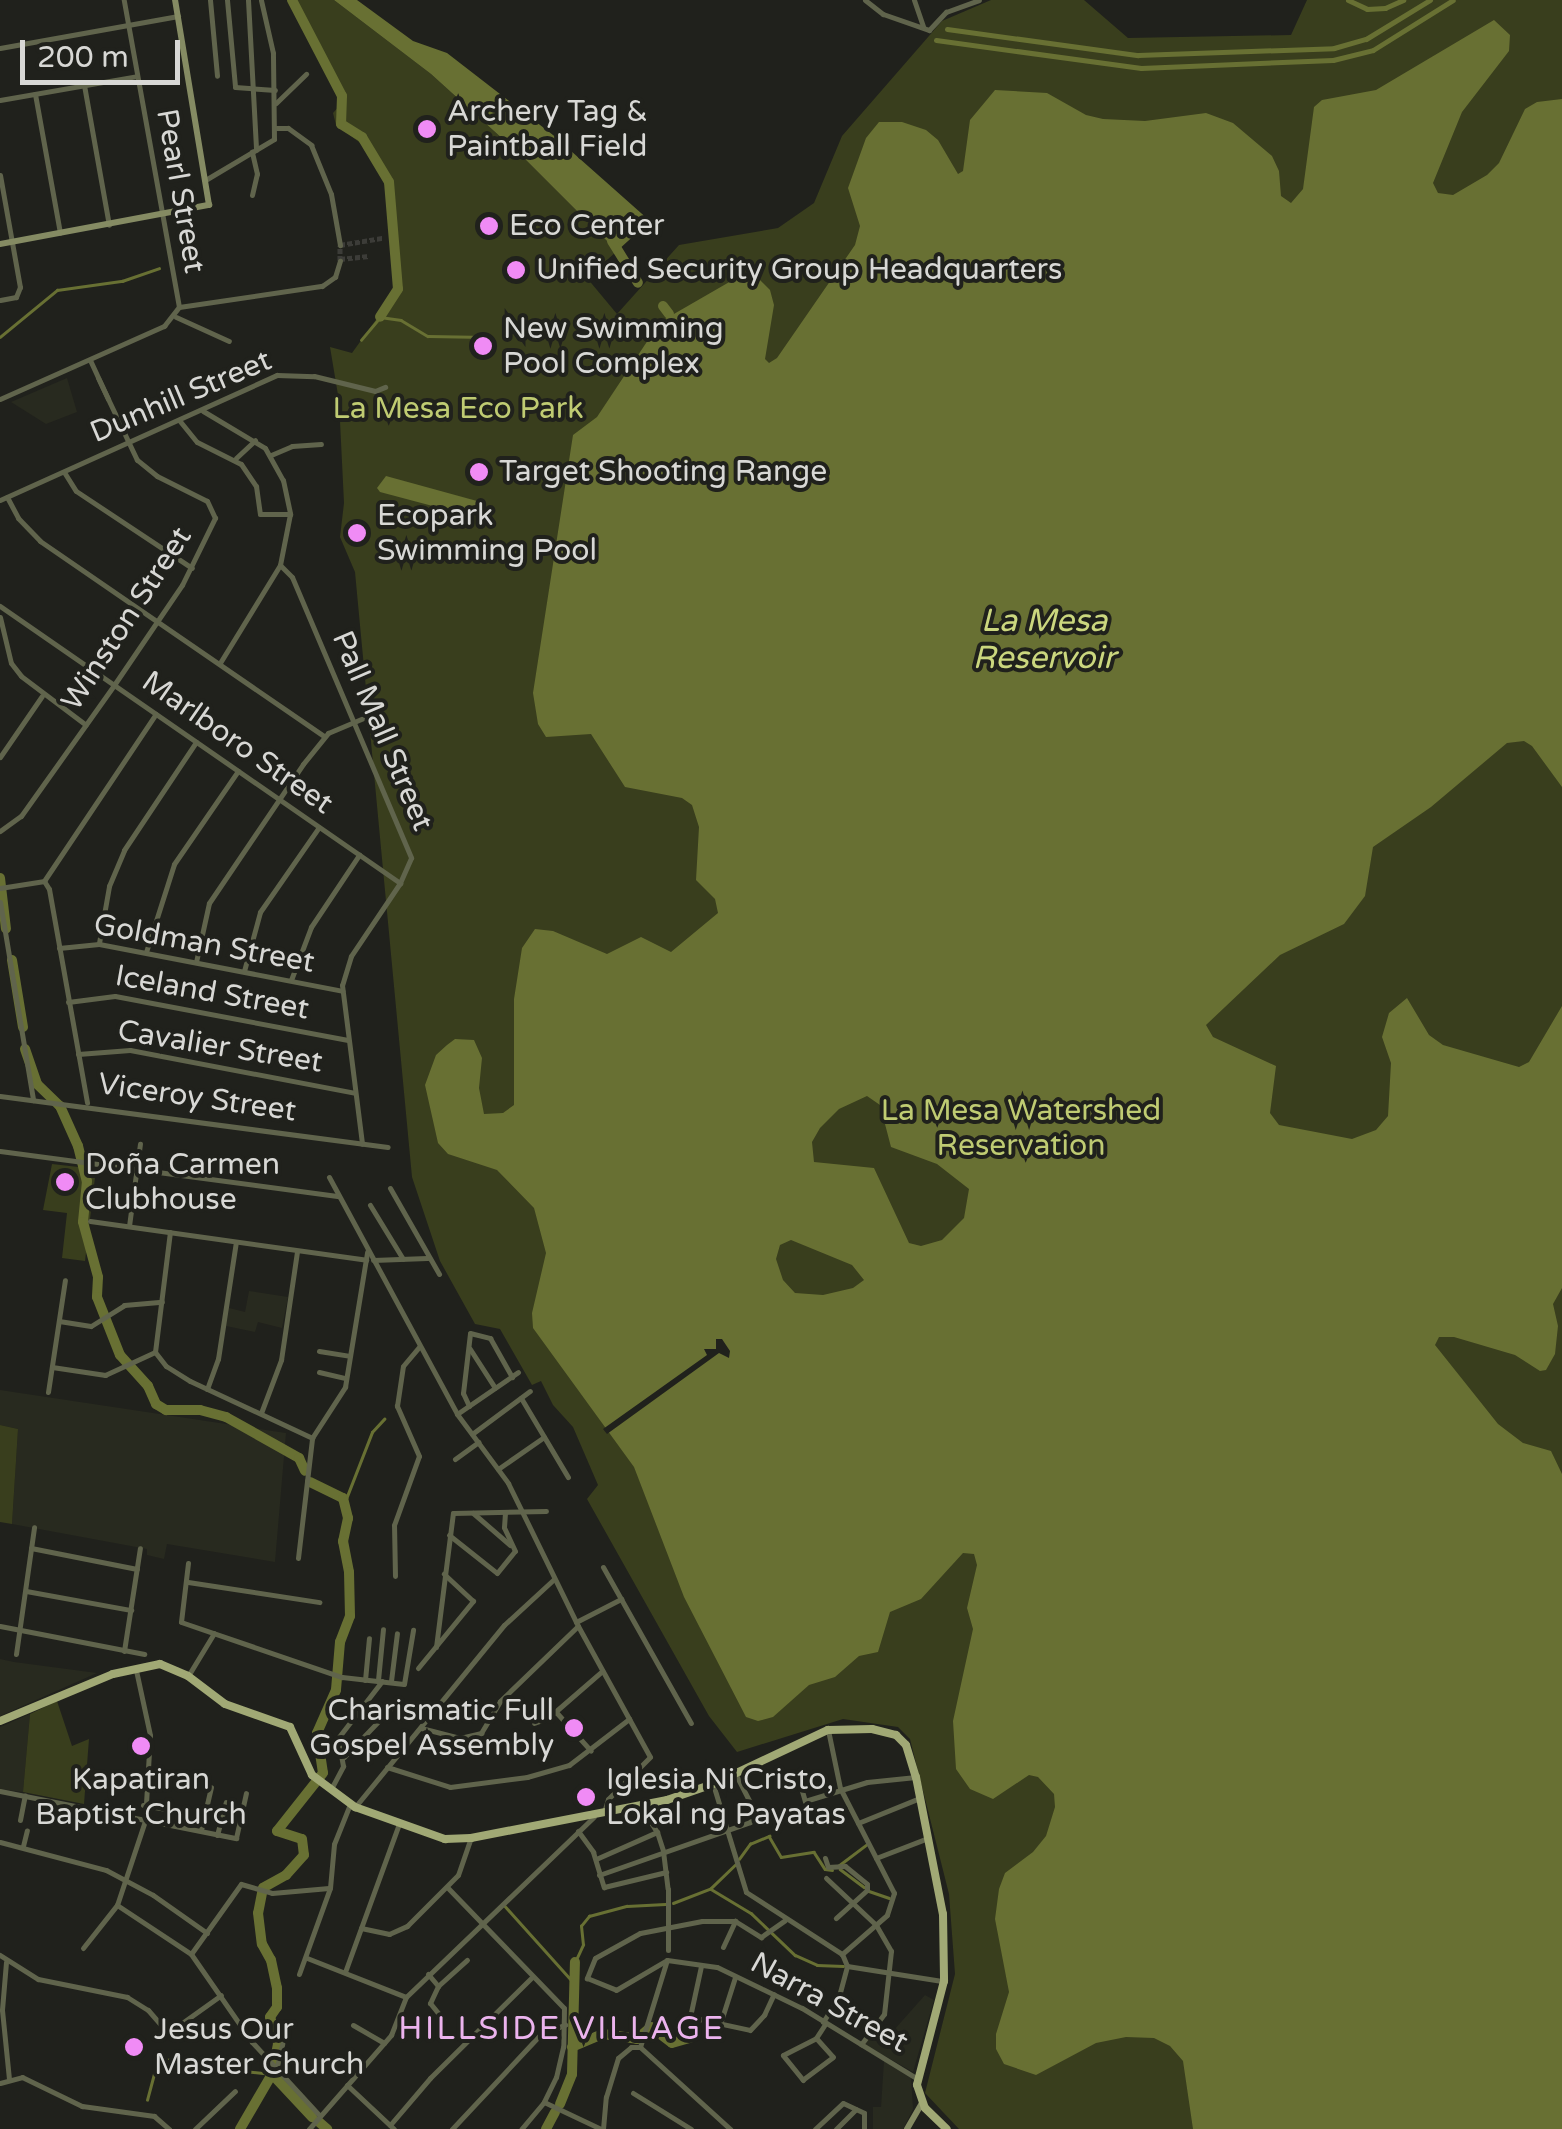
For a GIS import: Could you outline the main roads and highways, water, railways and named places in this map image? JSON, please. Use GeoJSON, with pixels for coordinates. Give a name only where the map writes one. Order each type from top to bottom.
{"type":"FeatureCollection","features":[{"type":"Feature","properties":{"kind":"main road"},"geometry":{"type":"LineString","coordinates":[[0,1721],[135,1666],[160,1664],[188,1676],[225,1704],[290,1728],[312,1775],[353,1806],[445,1838],[471,1838],[640,1805],[714,1784],[828,1730],[872,1729],[896,1735],[906,1746],[916,1778],[943,1914],[944,1982],[918,2079],[922,2102],[947,2129]]}},
{"type":"Feature","properties":{"kind":"water"},"geometry":{"type":"Polygon","coordinates":[[[334,0],[357,0],[413,41],[447,53],[553,135],[650,221],[617,251],[526,160],[431,74],[334,0]]]}},
{"type":"Feature","properties":{"kind":"water","name":"La Mesa Reservoir"},"geometry":{"type":"Polygon","coordinates":[[[1494,20],[1510,35],[1509,51],[1462,112],[1433,183],[1438,193],[1453,195],[1499,163],[1525,109],[1537,102],[1562,99],[1562,787],[1532,746],[1524,741],[1507,743],[1431,807],[1373,847],[1365,896],[1344,924],[1280,955],[1206,1025],[1213,1037],[1276,1066],[1270,1113],[1279,1125],[1352,1139],[1376,1130],[1388,1116],[1391,1063],[1382,1037],[1389,1013],[1407,998],[1429,1035],[1443,1045],[1519,1067],[1529,1062],[1562,1006],[1562,1288],[1553,1304],[1558,1326],[1555,1354],[1546,1370],[1540,1371],[1515,1355],[1454,1337],[1439,1337],[1435,1345],[1498,1424],[1523,1443],[1551,1451],[1562,1474],[1562,2129],[1193,2129],[1183,2061],[1170,2046],[1154,2038],[1126,2037],[1096,2043],[1036,2075],[1004,2064],[996,2049],[996,2034],[1009,1992],[995,1919],[999,1889],[1005,1873],[1033,1852],[1046,1836],[1055,1807],[1054,1794],[1038,1777],[1029,1775],[993,1799],[970,1789],[956,1769],[953,1721],[973,1629],[967,1608],[977,1565],[974,1554],[963,1553],[921,1599],[890,1612],[878,1652],[859,1656],[835,1677],[809,1685],[773,1717],[758,1721],[746,1717],[684,1597],[634,1467],[533,1328],[532,1313],[546,1253],[534,1208],[497,1170],[448,1154],[438,1143],[425,1085],[436,1055],[455,1039],[474,1040],[482,1058],[479,1088],[484,1114],[503,1113],[514,1105],[514,999],[522,948],[535,929],[553,931],[607,954],[641,937],[671,952],[718,913],[715,899],[696,880],[699,827],[692,805],[682,798],[625,787],[591,734],[546,737],[538,724],[533,693],[573,435],[597,417],[660,322],[738,277],[755,275],[770,290],[774,305],[765,359],[769,363],[777,358],[855,245],[860,226],[848,188],[866,138],[879,122],[902,122],[926,130],[938,140],[958,174],[963,171],[970,120],[995,90],[1047,93],[1086,115],[1103,119],[1145,121],[1206,113],[1233,123],[1272,156],[1279,171],[1281,196],[1291,203],[1303,189],[1314,107],[1322,100],[1376,90],[1494,20]],[[867,1096],[839,1109],[820,1128],[812,1142],[814,1162],[874,1168],[909,1243],[921,1246],[942,1240],[964,1218],[969,1189],[937,1164],[891,1147],[880,1105],[867,1096]],[[791,1240],[780,1245],[776,1259],[783,1280],[795,1293],[823,1295],[853,1288],[864,1280],[852,1265],[791,1240]]]}},
{"type":"Feature","properties":{"kind":"water"},"geometry":{"type":"Polygon","coordinates":[[[386,476],[477,501],[474,517],[380,492],[377,488],[386,476]]]}},
{"type":"Feature","properties":{"kind":"waterway"},"geometry":{"type":"LineString","coordinates":[[292,0],[342,96],[341,124],[362,137],[389,182],[398,289],[380,317]]}},
{"type":"Feature","properties":{"kind":"waterway"},"geometry":{"type":"LineString","coordinates":[[1348,0],[1367,9],[1385,8],[1403,0]]}},
{"type":"Feature","properties":{"kind":"waterway"},"geometry":{"type":"LineString","coordinates":[[947,29],[1138,55],[1334,48],[1366,39],[1430,0]]}},
{"type":"Feature","properties":{"kind":"waterway"},"geometry":{"type":"LineString","coordinates":[[936,40],[1141,68],[1333,60],[1373,50],[1453,0]]}},
{"type":"Feature","properties":{"kind":"waterway"},"geometry":{"type":"LineString","coordinates":[[612,241],[638,283]]}},
{"type":"Feature","properties":{"kind":"waterway"},"geometry":{"type":"LineString","coordinates":[[0,337],[57,290],[122,281],[159,268]]}},
{"type":"Feature","properties":{"kind":"waterway"},"geometry":{"type":"LineString","coordinates":[[663,306],[669,314]]}},
{"type":"Feature","properties":{"kind":"waterway"},"geometry":{"type":"LineString","coordinates":[[361,340],[380,317],[401,320],[428,336],[486,337]]}},
{"type":"Feature","properties":{"kind":"waterway"},"geometry":{"type":"LineString","coordinates":[[0,878],[6,929]]}},
{"type":"Feature","properties":{"kind":"waterway"},"geometry":{"type":"LineString","coordinates":[[12,960],[23,1027]]}},
{"type":"Feature","properties":{"kind":"waterway"},"geometry":{"type":"LineString","coordinates":[[25,1049],[37,1084],[60,1106],[78,1146],[87,1181],[83,1222],[98,1277],[97,1297],[120,1355],[148,1386],[156,1404],[166,1410],[200,1410],[226,1417],[299,1458],[305,1471]]}},
{"type":"Feature","properties":{"kind":"waterway"},"geometry":{"type":"LineString","coordinates":[[344,1504],[372,1432],[384,1419]]}},
{"type":"Feature","properties":{"kind":"waterway"},"geometry":{"type":"LineString","coordinates":[[310,1482],[343,1498],[348,1518],[343,1541],[349,1572],[350,1616],[340,1642],[336,1690],[317,1733],[323,1773],[277,1831],[302,1839],[304,1855],[286,1875],[263,1888],[258,1913],[262,1944],[271,1960],[277,1988],[277,2007],[270,2017],[278,2044],[272,2074],[312,2117]]}},
{"type":"Feature","properties":{"kind":"waterway"},"geometry":{"type":"LineString","coordinates":[[739,1859],[750,1844],[769,1836],[781,1857],[814,1852],[825,1869],[832,1870]]}},
{"type":"Feature","properties":{"kind":"waterway"},"geometry":{"type":"LineString","coordinates":[[838,1866],[866,1845]]}},
{"type":"Feature","properties":{"kind":"waterway"},"geometry":{"type":"LineString","coordinates":[[673,1903],[710,1889],[735,1865]]}},
{"type":"Feature","properties":{"kind":"waterway"},"geometry":{"type":"LineString","coordinates":[[840,1869],[864,1887]]}},
{"type":"Feature","properties":{"kind":"waterway"},"geometry":{"type":"LineString","coordinates":[[711,1889],[751,1913],[795,1955],[817,1965],[843,1966]]}},
{"type":"Feature","properties":{"kind":"waterway"},"geometry":{"type":"LineString","coordinates":[[869,1891],[889,1898]]}},
{"type":"Feature","properties":{"kind":"waterway"},"geometry":{"type":"LineString","coordinates":[[575,1962],[583,1945],[581,1926],[589,1916],[627,1906],[665,1904]]}},
{"type":"Feature","properties":{"kind":"waterway"},"geometry":{"type":"LineString","coordinates":[[505,1906],[575,1984]]}},
{"type":"Feature","properties":{"kind":"waterway"},"geometry":{"type":"LineString","coordinates":[[560,2104],[572,2074],[575,1962]]}},
{"type":"Feature","properties":{"kind":"waterway"},"geometry":{"type":"LineString","coordinates":[[572,2047],[603,2034],[637,2039],[651,2027],[672,2043],[690,2038]]}},
{"type":"Feature","properties":{"kind":"waterway"},"geometry":{"type":"LineString","coordinates":[[183,2057],[207,2066],[228,2060],[244,2071],[272,2074]]}},
{"type":"Feature","properties":{"kind":"waterway"},"geometry":{"type":"LineString","coordinates":[[147,2100],[154,2074],[167,2060],[177,2058]]}},
{"type":"Feature","properties":{"kind":"waterway"},"geometry":{"type":"LineString","coordinates":[[240,2129],[272,2074]]}},
{"type":"Feature","properties":{"kind":"waterway"},"geometry":{"type":"LineString","coordinates":[[546,2129],[555,2112]]}},
{"type":"Feature","properties":{"kind":"waterway"},"geometry":{"type":"LineString","coordinates":[[319,2122],[327,2129]]}},
{"type":"Feature","properties":{"kind":"tunnel"},"geometry":{"type":"LineString","coordinates":[[340,261],[340,245],[382,238]]}},
{"type":"Feature","properties":{"kind":"tunnel"},"geometry":{"type":"LineString","coordinates":[[340,259],[369,256]]}},
{"type":"Feature","properties":{"kind":"place","name":"Archery Tag & Paintball Field"},"geometry":{"type":"Point","coordinates":[427,129]}},
{"type":"Feature","properties":{"kind":"place","name":"Eco Center"},"geometry":{"type":"Point","coordinates":[489,226]}},
{"type":"Feature","properties":{"kind":"place","name":"Unified Security Group Headquarters"},"geometry":{"type":"Point","coordinates":[516,270]}},
{"type":"Feature","properties":{"kind":"place","name":"New Swimming Pool Complex"},"geometry":{"type":"Point","coordinates":[483,346]}},
{"type":"Feature","properties":{"kind":"place","name":"Target Shooting Range"},"geometry":{"type":"Point","coordinates":[479,472]}},
{"type":"Feature","properties":{"kind":"place","name":"Ecopark Swimming Pool"},"geometry":{"type":"Point","coordinates":[357,533]}},
{"type":"Feature","properties":{"kind":"place","name":"Doña Carmen Clubhouse"},"geometry":{"type":"Point","coordinates":[65,1182]}},
{"type":"Feature","properties":{"kind":"place","name":"Charismatic Full Gospel Assembly"},"geometry":{"type":"Point","coordinates":[574,1728]}},
{"type":"Feature","properties":{"kind":"place","name":"Kapatiran Baptist Church"},"geometry":{"type":"Point","coordinates":[141,1746]}},
{"type":"Feature","properties":{"kind":"place","name":"Iglesia Ni Cristo, Lokal ng Payatas"},"geometry":{"type":"Point","coordinates":[586,1797]}},
{"type":"Feature","properties":{"kind":"place","name":"Jesus Our Master Church"},"geometry":{"type":"Point","coordinates":[134,2047]}},
{"type":"Feature","properties":{"kind":"district","name":"HILLSIDE VILLAGE"},"geometry":{"type":"Point","coordinates":[562,2029]}},
{"type":"Feature","properties":{"kind":"park label","name":"La Mesa Eco Park"},"geometry":{"type":"Point","coordinates":[458,409]}},
{"type":"Feature","properties":{"kind":"park label","name":"La Mesa Watershed Reservation"},"geometry":{"type":"Point","coordinates":[1021,1128]}}]}
